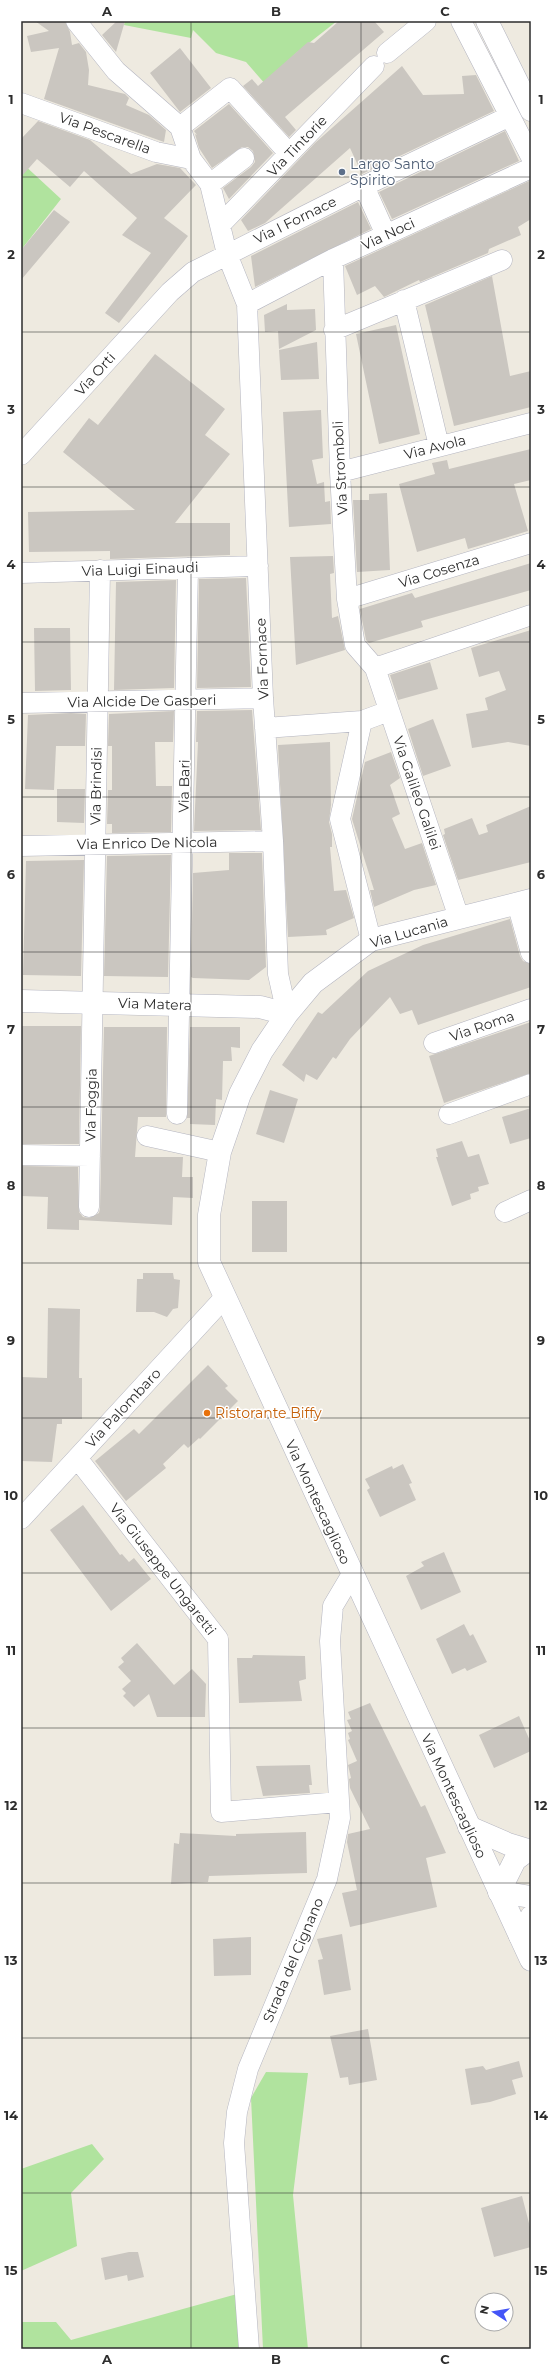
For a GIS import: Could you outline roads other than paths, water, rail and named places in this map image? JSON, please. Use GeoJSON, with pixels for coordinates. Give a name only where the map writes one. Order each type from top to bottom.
{"type":"FeatureCollection","features":[{"type":"Feature","properties":{"kind":"street"},"geometry":{"type":"LineString","coordinates":[[76,21],[116,71],[180,128],[191,159],[210,184],[244,158]]}},
{"type":"Feature","properties":{"kind":"street","name":"Via Tintorie"},"geometry":{"type":"LineString","coordinates":[[220,225],[380,59],[426,21]]}},
{"type":"Feature","properties":{"kind":"street"},"geometry":{"type":"LineString","coordinates":[[461,21],[531,157]]}},
{"type":"Feature","properties":{"kind":"street"},"geometry":{"type":"LineString","coordinates":[[487,21],[531,110]]}},
{"type":"Feature","properties":{"kind":"street"},"geometry":{"type":"LineString","coordinates":[[180,128],[230,88],[284,149]]}},
{"type":"Feature","properties":{"kind":"street","name":"Via Pescarella"},"geometry":{"type":"LineString","coordinates":[[21,103],[156,152],[191,159]]}},
{"type":"Feature","properties":{"kind":"street","name":"Via I Fornace"},"geometry":{"type":"LineString","coordinates":[[170,292],[193,272],[227,254],[510,116]]}},
{"type":"Feature","properties":{"kind":"street","name":"Via Noci"},"geometry":{"type":"LineString","coordinates":[[247,304],[333,259],[531,168]]}},
{"type":"Feature","properties":{"kind":"street","name":"Via Fornace"},"geometry":{"type":"LineString","coordinates":[[210,184],[227,254],[247,304],[263,698],[273,841],[278,974],[287,1014]]}},
{"type":"Feature","properties":{"kind":"street"},"geometry":{"type":"LineString","coordinates":[[364,186],[386,235]]}},
{"type":"Feature","properties":{"kind":"street","name":"Via Stromboli"},"geometry":{"type":"LineString","coordinates":[[333,259],[334,330],[347,599],[355,645],[375,668]]}},
{"type":"Feature","properties":{"kind":"street"},"geometry":{"type":"LineString","coordinates":[[334,330],[502,260]]}},
{"type":"Feature","properties":{"kind":"street","name":"Via Orti"},"geometry":{"type":"LineString","coordinates":[[21,455],[170,292]]}},
{"type":"Feature","properties":{"kind":"street"},"geometry":{"type":"LineString","coordinates":[[404,300],[438,446]]}},
{"type":"Feature","properties":{"kind":"street","name":"Via Avola"},"geometry":{"type":"LineString","coordinates":[[340,472],[531,423]]}},
{"type":"Feature","properties":{"kind":"street","name":"Via Cosenza"},"geometry":{"type":"LineString","coordinates":[[347,599],[531,543]]}},
{"type":"Feature","properties":{"kind":"street","name":"Via Luigi Einaudi"},"geometry":{"type":"LineString","coordinates":[[21,573],[258,566]]}},
{"type":"Feature","properties":{"kind":"street","name":"Via Bari"},"geometry":{"type":"LineString","coordinates":[[177,1114],[181,1005],[188,568]]}},
{"type":"Feature","properties":{"kind":"street","name":"Via Brindisi"},"geometry":{"type":"LineString","coordinates":[[93,1002],[100,570]]}},
{"type":"Feature","properties":{"kind":"street"},"geometry":{"type":"LineString","coordinates":[[375,668],[531,615]]}},
{"type":"Feature","properties":{"kind":"street","name":"Via Galileo Galilei"},"geometry":{"type":"LineString","coordinates":[[375,668],[459,918]]}},
{"type":"Feature","properties":{"kind":"street","name":"Via Alcide De Gasperi"},"geometry":{"type":"LineString","coordinates":[[21,703],[263,698]]}},
{"type":"Feature","properties":{"kind":"street"},"geometry":{"type":"LineString","coordinates":[[265,728],[362,721],[389,711]]}},
{"type":"Feature","properties":{"kind":"street"},"geometry":{"type":"LineString","coordinates":[[362,721],[340,819],[371,940]]}},
{"type":"Feature","properties":{"kind":"street","name":"Via Enrico De Nicola"},"geometry":{"type":"LineString","coordinates":[[21,846],[273,841]]}},
{"type":"Feature","properties":{"kind":"street"},"geometry":{"type":"LineString","coordinates":[[524,902],[531,953]]}},
{"type":"Feature","properties":{"kind":"street","name":"Via Lucania"},"geometry":{"type":"LineString","coordinates":[[287,1014],[314,983],[371,940],[524,902]]}},
{"type":"Feature","properties":{"kind":"street","name":"Via Matera"},"geometry":{"type":"LineString","coordinates":[[21,1001],[260,1007],[287,1014]]}},
{"type":"Feature","properties":{"kind":"street","name":"Via Foggia"},"geometry":{"type":"LineString","coordinates":[[89,1207],[93,1002]]}},
{"type":"Feature","properties":{"kind":"street","name":"Via Roma"},"geometry":{"type":"LineString","coordinates":[[434,1044],[531,1009]]}},
{"type":"Feature","properties":{"kind":"street","name":"Via Montescaglioso"},"geometry":{"type":"LineString","coordinates":[[287,1014],[262,1051],[240,1094],[220,1152],[209,1215],[209,1262],[468,1827],[531,1960]]}},
{"type":"Feature","properties":{"kind":"street"},"geometry":{"type":"LineString","coordinates":[[449,1114],[531,1084]]}},
{"type":"Feature","properties":{"kind":"street"},"geometry":{"type":"LineString","coordinates":[[147,1136],[220,1152]]}},
{"type":"Feature","properties":{"kind":"street"},"geometry":{"type":"LineString","coordinates":[[21,1155],[90,1156]]}},
{"type":"Feature","properties":{"kind":"street"},"geometry":{"type":"LineString","coordinates":[[505,1212],[531,1200]]}},
{"type":"Feature","properties":{"kind":"street","name":"Via Palombaro"},"geometry":{"type":"LineString","coordinates":[[21,1519],[225,1297]]}},
{"type":"Feature","properties":{"kind":"street","name":"Via Giuseppe Ungaretti"},"geometry":{"type":"LineString","coordinates":[[77,1458],[218,1639],[221,1812],[339,1802]]}},
{"type":"Feature","properties":{"kind":"street","name":"Strada del Cignano"},"geometry":{"type":"LineString","coordinates":[[250,2349],[234,2144],[237,2112],[248,2069],[327,1879],[340,1818],[330,1641],[333,1606],[352,1574]]}},
{"type":"Feature","properties":{"kind":"street"},"geometry":{"type":"LineString","coordinates":[[468,1827],[529,1851]]}},
{"type":"Feature","properties":{"kind":"street"},"geometry":{"type":"LineString","coordinates":[[529,1851],[515,1860],[499,1892],[531,1897]]}},
{"type":"Feature","properties":{"kind":"street"},"geometry":{"type":"LineString","coordinates":[[520,1936],[531,1917]]}},
{"type":"Feature","properties":{"kind":"place","name":"Largo Santo Spirito"},"geometry":{"type":"Point","coordinates":[342,172]}},
{"type":"Feature","properties":{"kind":"place","name":"Ristorante Biffy"},"geometry":{"type":"Point","coordinates":[207,1413]}}]}
